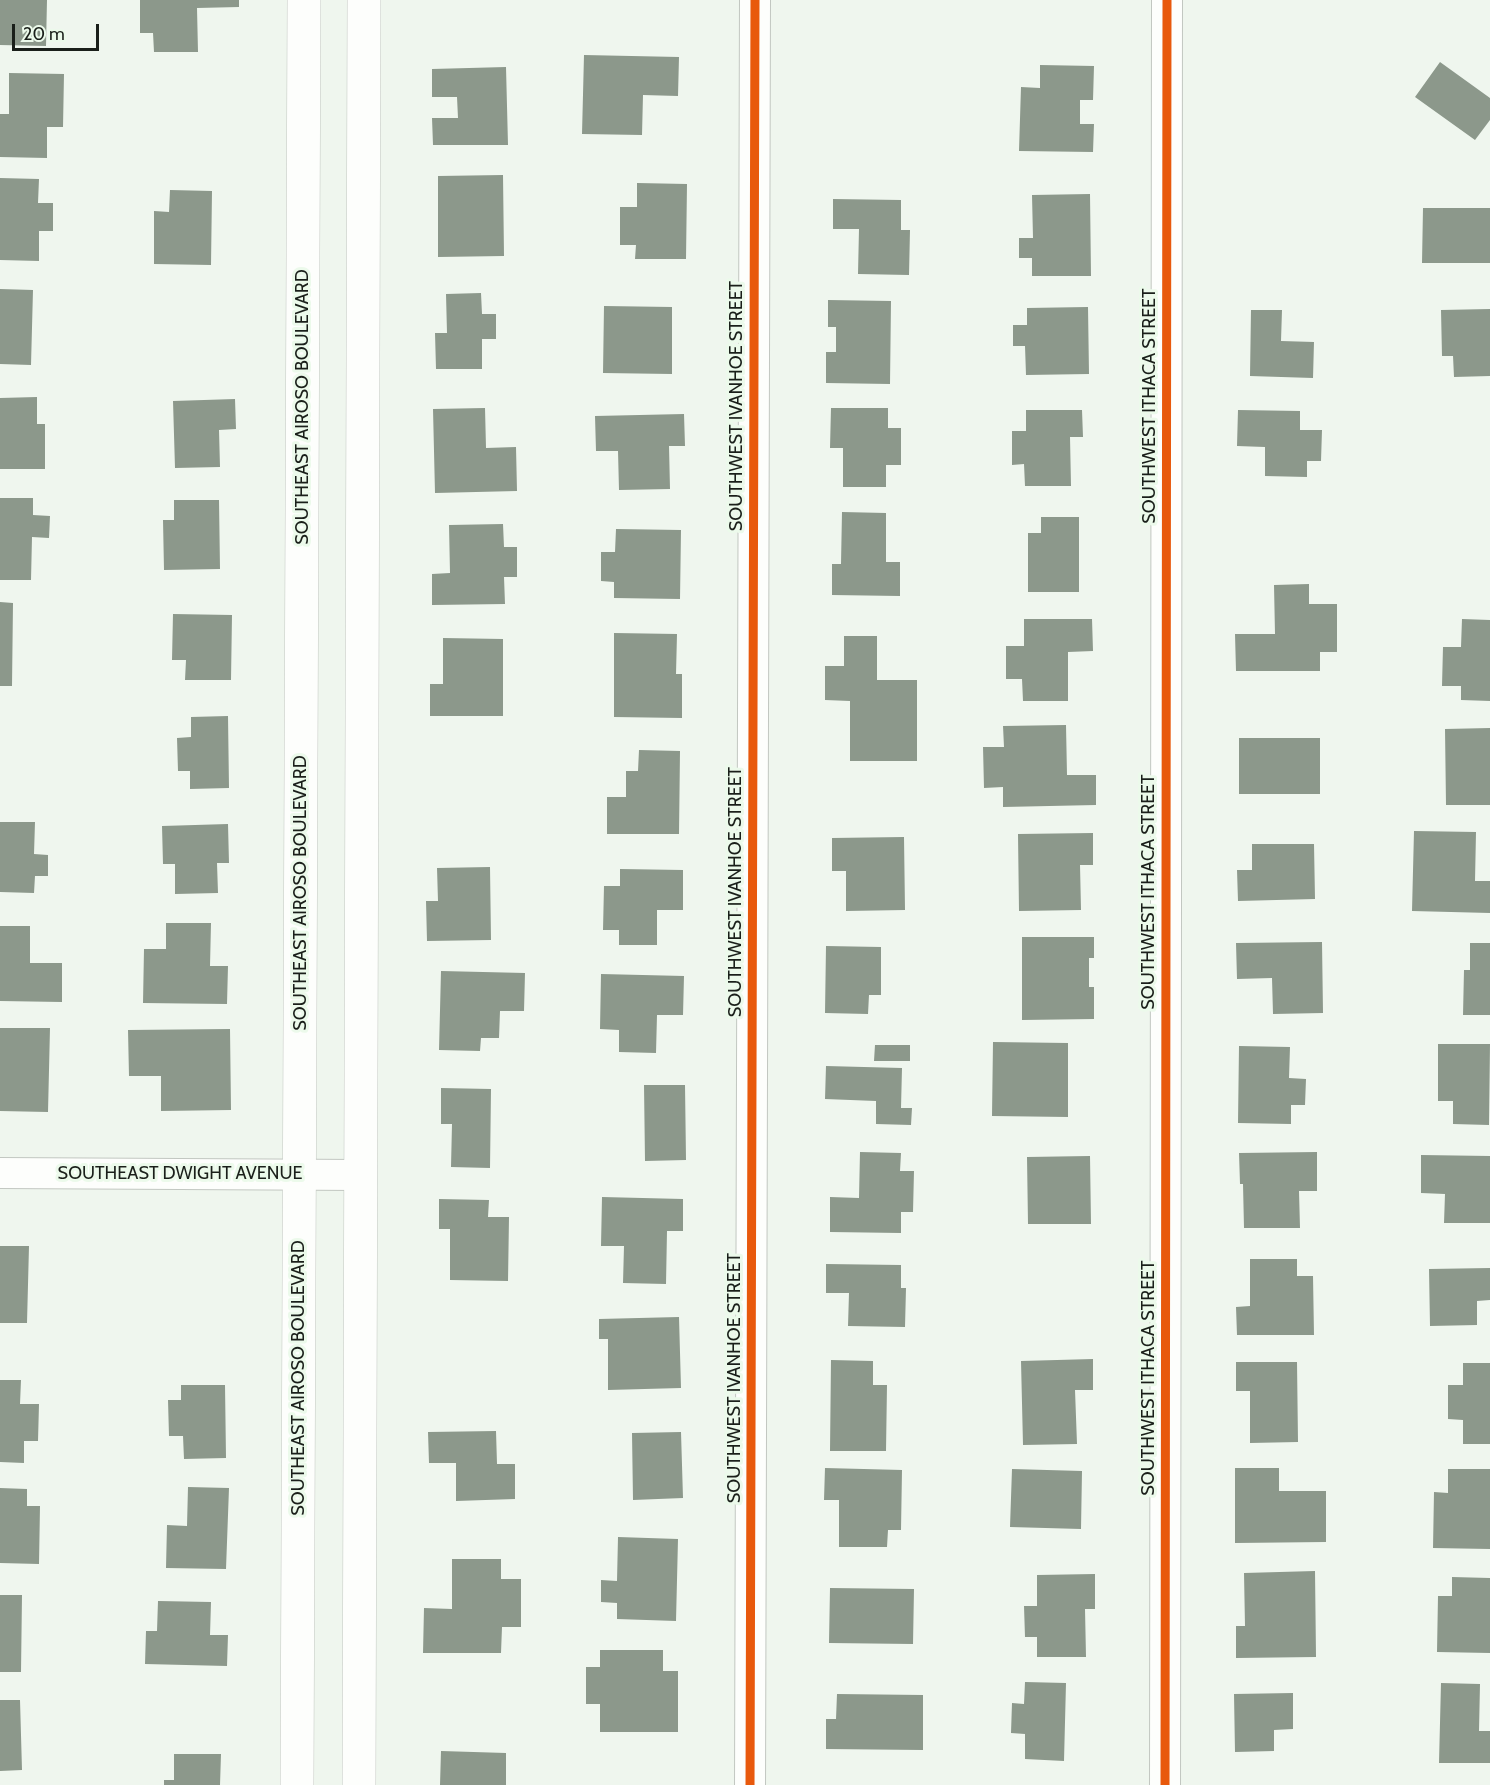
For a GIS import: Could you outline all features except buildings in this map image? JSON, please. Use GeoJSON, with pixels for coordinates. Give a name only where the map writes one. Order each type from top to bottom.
{"type":"FeatureCollection","features":[{"type":"Feature","properties":{"kind":"main road","name":"SOUTHEAST AIROSO BOULEVARD"},"geometry":{"type":"LineString","coordinates":[[297,1785],[304,0]]}},
{"type":"Feature","properties":{"kind":"main road"},"geometry":{"type":"LineString","coordinates":[[359,1785],[364,0]]}},
{"type":"Feature","properties":{"kind":"street","name":"SOUTHWEST IVANHOE STREET"},"geometry":{"type":"LineString","coordinates":[[750,1785],[755,0]]}},
{"type":"Feature","properties":{"kind":"street","name":"SOUTHWEST ITHACA STREET"},"geometry":{"type":"LineString","coordinates":[[1165,1785],[1167,0]]}},
{"type":"Feature","properties":{"kind":"street","name":"SOUTHEAST DWIGHT AVENUE"},"geometry":{"type":"LineString","coordinates":[[0,1173],[360,1175]]}},
{"type":"Feature","properties":{"kind":"cycle path"},"geometry":{"type":"LineString","coordinates":[[750,1785],[755,0]]}},
{"type":"Feature","properties":{"kind":"cycle path"},"geometry":{"type":"LineString","coordinates":[[1165,1785],[1167,0]]}}]}
